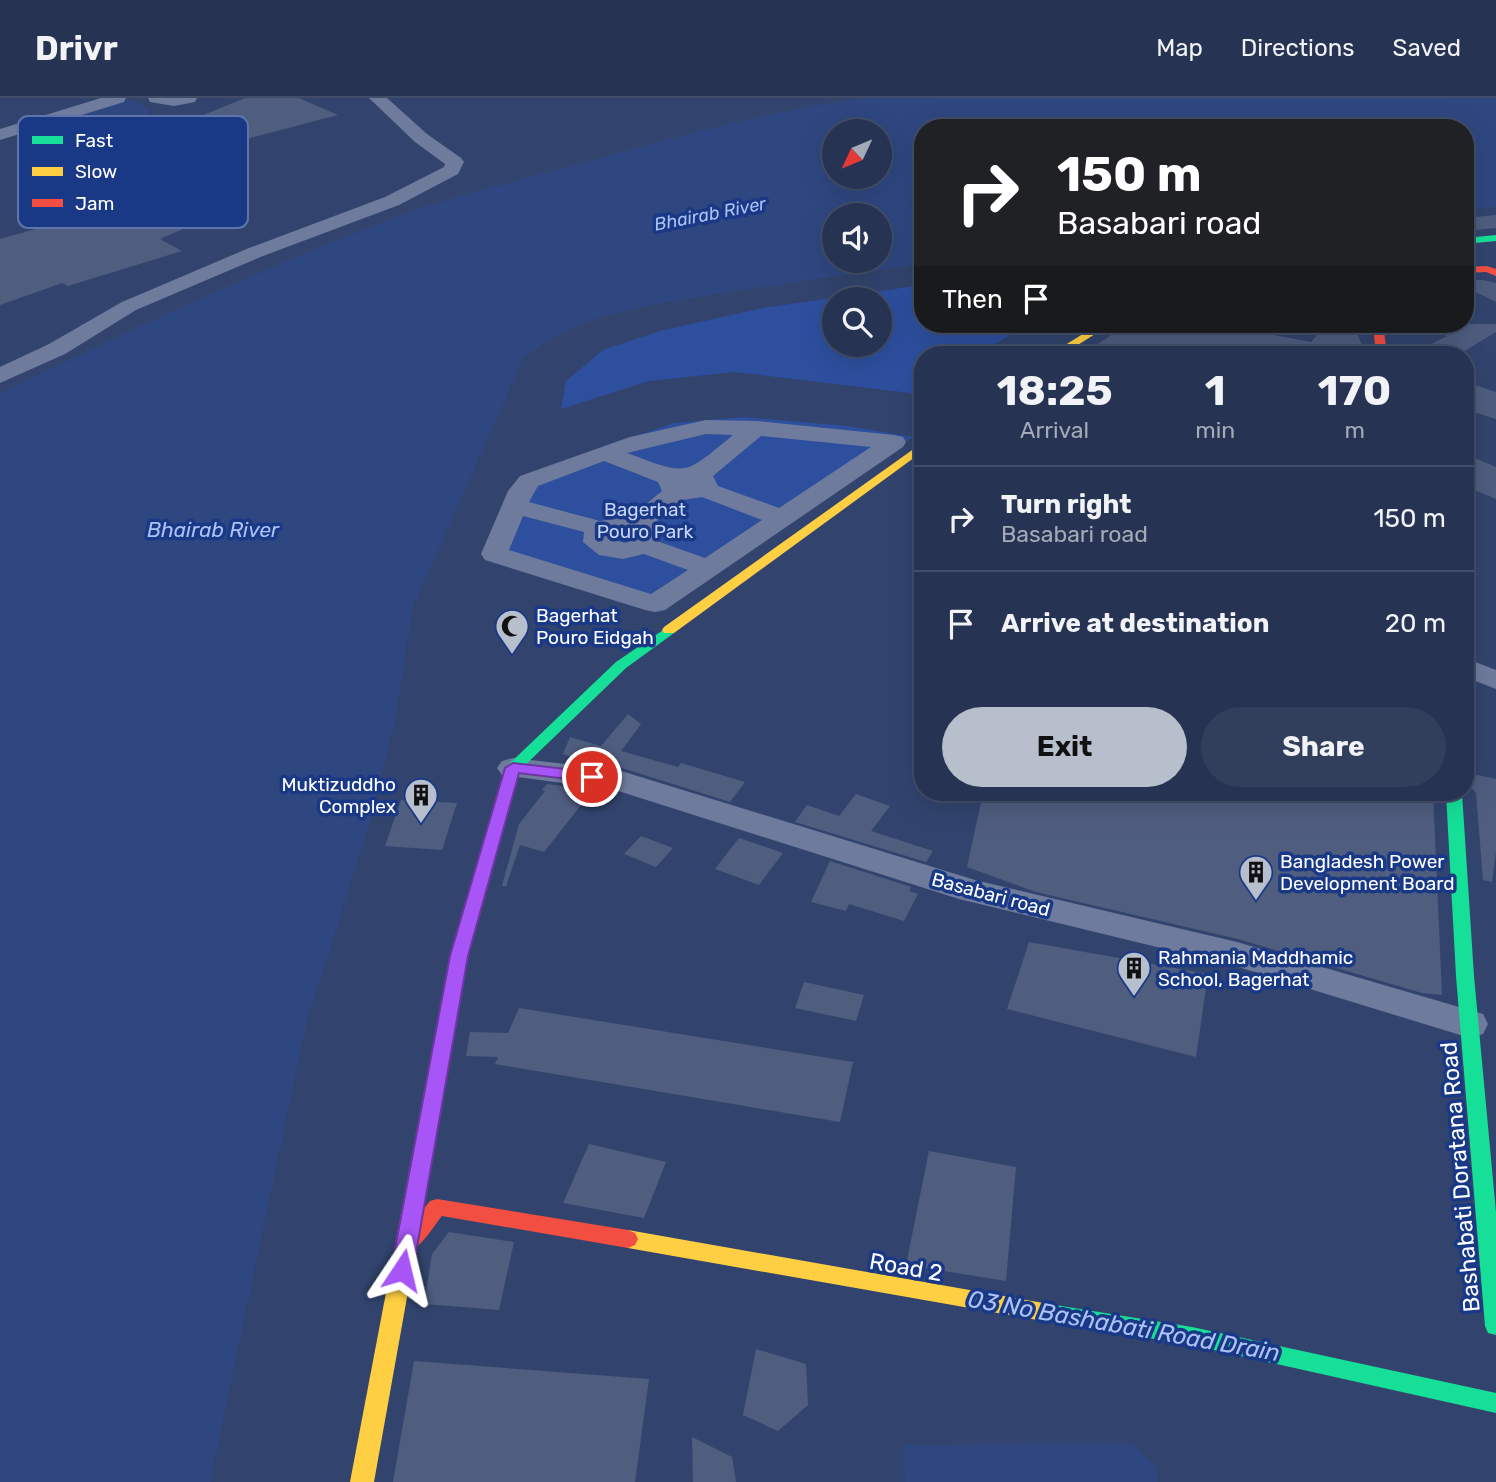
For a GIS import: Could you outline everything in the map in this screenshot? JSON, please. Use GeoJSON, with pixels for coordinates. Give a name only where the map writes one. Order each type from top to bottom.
{"type":"FeatureCollection","features":[{"type":"Feature","properties":{"kind":"main road"},"geometry":{"type":"LineString","coordinates":[[1474,240],[1496,238]]}},
{"type":"Feature","properties":{"kind":"main road"},"geometry":{"type":"LineString","coordinates":[[1474,270],[1487,269],[1496,273]]}},
{"type":"Feature","properties":{"kind":"main road"},"geometry":{"type":"LineString","coordinates":[[1070,346],[1091,333]]}},
{"type":"Feature","properties":{"kind":"main road"},"geometry":{"type":"LineString","coordinates":[[362,1482],[459,956],[513,768],[621,665],[914,452]]}},
{"type":"Feature","properties":{"kind":"main road","name":"Bashabati Doratana Road"},"geometry":{"type":"LineString","coordinates":[[1454,801],[1465,976],[1496,1326]]}},
{"type":"Feature","properties":{"kind":"main road","name":"Road 2"},"geometry":{"type":"LineString","coordinates":[[407,1244],[437,1207],[582,1230],[886,1286],[1192,1336],[1496,1403]]}},
{"type":"Feature","properties":{"kind":"street"},"geometry":{"type":"LineString","coordinates":[[61,116],[118,98]]}},
{"type":"Feature","properties":{"kind":"street"},"geometry":{"type":"LineString","coordinates":[[156,98],[174,101],[189,98]]}},
{"type":"Feature","properties":{"kind":"street"},"geometry":{"type":"LineString","coordinates":[[0,376],[57,349],[129,306],[256,252],[392,201],[452,170],[455,162],[421,138],[377,98]]}},
{"type":"Feature","properties":{"kind":"street"},"geometry":{"type":"LineString","coordinates":[[0,135],[18,129]]}},
{"type":"Feature","properties":{"kind":"street"},"geometry":{"type":"LineString","coordinates":[[706,427],[756,428],[894,442],[655,604],[494,554],[514,506],[529,481],[604,453],[670,432],[706,427]]}},
{"type":"Feature","properties":{"kind":"street"},"geometry":{"type":"LineString","coordinates":[[701,482],[756,428]]}},
{"type":"Feature","properties":{"kind":"street"},"geometry":{"type":"LineString","coordinates":[[604,453],[675,485]]}},
{"type":"Feature","properties":{"kind":"street"},"geometry":{"type":"LineString","coordinates":[[638,535],[685,475],[782,518]]}},
{"type":"Feature","properties":{"kind":"street"},"geometry":{"type":"LineString","coordinates":[[514,506],[605,539]]}},
{"type":"Feature","properties":{"kind":"street"},"geometry":{"type":"LineString","coordinates":[[570,578],[617,524],[706,567]]}},
{"type":"Feature","properties":{"kind":"street"},"geometry":{"type":"LineString","coordinates":[[1474,671],[1496,680]]}},
{"type":"Feature","properties":{"kind":"street","name":"Basabari road"},"geometry":{"type":"LineString","coordinates":[[513,768],[618,780],[971,891],[1237,954],[1470,1024]]}},
{"type":"Feature","properties":{"kind":"green space"},"geometry":{"type":"Polygon","coordinates":[[[914,286],[914,333],[1013,333],[993,346],[914,346],[914,393],[734,372],[649,381],[561,409],[566,381],[603,350],[660,331],[763,308],[822,299],[822,357],[892,357],[892,289],[914,286]]]}},
{"type":"Feature","properties":{"kind":"green space","name":"Bagerhat Pouro Park"},"geometry":{"type":"Polygon","coordinates":[[[744,417],[847,426],[913,437],[660,612],[487,557],[525,476],[529,473],[674,423],[744,417]]]}},
{"type":"Feature","properties":{"kind":"water","name":"Bhairab River"},"geometry":{"type":"Polygon","coordinates":[[[864,98],[1496,98],[1496,207],[1474,208],[1474,119],[914,119],[914,265],[892,268],[892,203],[822,203],[822,273],[861,273],[717,294],[614,313],[566,331],[523,359],[412,609],[397,710],[371,820],[307,1019],[210,1482],[0,1482],[0,394],[201,299],[303,254],[407,213],[692,133],[760,117],[864,98]]]}},
{"type":"Feature","properties":{"kind":"water"},"geometry":{"type":"Polygon","coordinates":[[[121,100],[138,102],[149,111],[148,116],[71,116],[121,100]]]}},
{"type":"Feature","properties":{"kind":"water"},"geometry":{"type":"Polygon","coordinates":[[[1132,1444],[1156,1466],[1158,1482],[905,1482],[904,1445],[1132,1444]]]}},
{"type":"Feature","properties":{"kind":"building"},"geometry":{"type":"Polygon","coordinates":[[[245,98],[299,98],[338,115],[248,139],[248,116],[201,116],[245,98]]]}},
{"type":"Feature","properties":{"kind":"building"},"geometry":{"type":"Polygon","coordinates":[[[1496,215],[1496,228],[1474,230],[1474,217],[1496,215]]]}},
{"type":"Feature","properties":{"kind":"building"},"geometry":{"type":"Polygon","coordinates":[[[39,228],[185,228],[160,239],[182,251],[68,286],[62,283],[0,305],[0,239],[39,228]]]}},
{"type":"Feature","properties":{"kind":"building"},"geometry":{"type":"Polygon","coordinates":[[[1474,280],[1496,283],[1496,302],[1474,291],[1474,280]]]}},
{"type":"Feature","properties":{"kind":"building"},"geometry":{"type":"Polygon","coordinates":[[[1474,324],[1496,324],[1496,332],[1473,346],[1428,346],[1447,336],[1440,333],[1474,333],[1474,324]]]}},
{"type":"Feature","properties":{"kind":"building"},"geometry":{"type":"Polygon","coordinates":[[[1114,333],[1263,333],[1311,342],[1319,333],[1357,333],[1362,346],[1095,346],[1114,333]]]}},
{"type":"Feature","properties":{"kind":"building"},"geometry":{"type":"Polygon","coordinates":[[[1474,385],[1496,392],[1496,419],[1474,412],[1474,385]]]}},
{"type":"Feature","properties":{"kind":"building"},"geometry":{"type":"Polygon","coordinates":[[[1474,458],[1496,467],[1496,499],[1474,490],[1474,458]]]}},
{"type":"Feature","properties":{"kind":"building"},"geometry":{"type":"Polygon","coordinates":[[[628,714],[641,724],[621,751],[678,767],[681,763],[745,782],[730,802],[619,767],[567,761],[571,757],[563,754],[570,737],[601,746],[628,714]]]}},
{"type":"Feature","properties":{"kind":"building"},"geometry":{"type":"Polygon","coordinates":[[[1474,774],[1496,779],[1496,852],[1492,882],[1483,880],[1474,774]]]}},
{"type":"Feature","properties":{"kind":"building"},"geometry":{"type":"Polygon","coordinates":[[[547,784],[593,790],[544,852],[520,845],[506,886],[502,886],[519,824],[545,791],[542,790],[547,784]]]}},
{"type":"Feature","properties":{"kind":"building"},"geometry":{"type":"Polygon","coordinates":[[[856,794],[890,806],[871,831],[933,851],[926,862],[795,822],[807,805],[839,816],[856,794]]]}},
{"type":"Feature","properties":{"kind":"building","name":"Muktizuddho Complex"},"geometry":{"type":"Polygon","coordinates":[[[401,800],[457,803],[442,850],[385,846],[401,800]]]}},
{"type":"Feature","properties":{"kind":"building","name":"Bangladesh Power Development Board"},"geometry":{"type":"Polygon","coordinates":[[[981,801],[1433,801],[1442,995],[1422,993],[1238,939],[1036,892],[967,867],[981,801]]]}},
{"type":"Feature","properties":{"kind":"building"},"geometry":{"type":"Polygon","coordinates":[[[641,836],[673,848],[656,867],[624,854],[641,836]]]}},
{"type":"Feature","properties":{"kind":"building"},"geometry":{"type":"Polygon","coordinates":[[[739,838],[783,853],[759,885],[715,869],[739,838]]]}},
{"type":"Feature","properties":{"kind":"building"},"geometry":{"type":"Polygon","coordinates":[[[830,861],[911,887],[909,891],[918,894],[904,921],[849,904],[846,911],[811,902],[830,861]]]}},
{"type":"Feature","properties":{"kind":"building"},"geometry":{"type":"Polygon","coordinates":[[[1029,942],[1208,974],[1196,1057],[1007,1009],[1029,942]]]}},
{"type":"Feature","properties":{"kind":"building"},"geometry":{"type":"Polygon","coordinates":[[[804,982],[864,995],[856,1021],[795,1008],[804,982]]]}},
{"type":"Feature","properties":{"kind":"building"},"geometry":{"type":"Polygon","coordinates":[[[519,1008],[853,1062],[840,1122],[495,1064],[498,1057],[466,1056],[470,1032],[508,1033],[519,1008]]]}},
{"type":"Feature","properties":{"kind":"building"},"geometry":{"type":"Polygon","coordinates":[[[589,1144],[666,1162],[644,1218],[563,1203],[589,1144]]]}},
{"type":"Feature","properties":{"kind":"building"},"geometry":{"type":"Polygon","coordinates":[[[929,1151],[1016,1167],[1006,1281],[906,1265],[929,1151]]]}},
{"type":"Feature","properties":{"kind":"building"},"geometry":{"type":"Polygon","coordinates":[[[449,1232],[514,1242],[499,1310],[424,1304],[432,1254],[449,1232]]]}},
{"type":"Feature","properties":{"kind":"building"},"geometry":{"type":"Polygon","coordinates":[[[756,1349],[806,1364],[808,1405],[778,1431],[743,1415],[756,1349]]]}},
{"type":"Feature","properties":{"kind":"building"},"geometry":{"type":"Polygon","coordinates":[[[414,1361],[649,1379],[635,1482],[393,1482],[414,1361]]]}},
{"type":"Feature","properties":{"kind":"building"},"geometry":{"type":"Polygon","coordinates":[[[692,1437],[732,1457],[736,1482],[693,1482],[692,1437]]]}},
{"type":"Feature","properties":{"kind":"traffic: fast"},"geometry":{"type":"LineString","coordinates":[[1474,240],[1496,238]]}},
{"type":"Feature","properties":{"kind":"traffic: fast"},"geometry":{"type":"LineString","coordinates":[[459,956],[513,768],[621,665],[669,630]]}},
{"type":"Feature","properties":{"kind":"traffic: fast"},"geometry":{"type":"LineString","coordinates":[[1454,801],[1465,976],[1496,1326]]}},
{"type":"Feature","properties":{"kind":"traffic: fast"},"geometry":{"type":"LineString","coordinates":[[1049,1313],[1192,1336],[1496,1403]]}},
{"type":"Feature","properties":{"kind":"traffic: slow"},"geometry":{"type":"LineString","coordinates":[[1070,346],[1091,333]]}},
{"type":"Feature","properties":{"kind":"traffic: slow"},"geometry":{"type":"LineString","coordinates":[[669,630],[914,453]]}},
{"type":"Feature","properties":{"kind":"traffic: slow"},"geometry":{"type":"LineString","coordinates":[[362,1482],[459,956]]}},
{"type":"Feature","properties":{"kind":"traffic: slow"},"geometry":{"type":"LineString","coordinates":[[628,1239],[1049,1313]]}},
{"type":"Feature","properties":{"kind":"traffic: jam"},"geometry":{"type":"LineString","coordinates":[[1474,270],[1487,269],[1496,273]]}},
{"type":"Feature","properties":{"kind":"traffic: jam"},"geometry":{"type":"LineString","coordinates":[[1379,333],[1381,346]]}},
{"type":"Feature","properties":{"kind":"traffic: jam"},"geometry":{"type":"LineString","coordinates":[[407,1244],[437,1207],[628,1239]]}},
{"type":"Feature","properties":{"kind":"place","name":"Bagerhat Pouro Eidgah"},"geometry":{"type":"Point","coordinates":[512,656]}},
{"type":"Feature","properties":{"kind":"place","name":"Muktizuddho Complex"},"geometry":{"type":"Point","coordinates":[421,825]}},
{"type":"Feature","properties":{"kind":"place","name":"Bangladesh Power Development Board"},"geometry":{"type":"Point","coordinates":[1256,902]}},
{"type":"Feature","properties":{"kind":"place","name":"Rahmania Maddhamic School, Bagerhat"},"geometry":{"type":"Point","coordinates":[1134,998]}},
{"type":"Feature","properties":{"kind":"route"},"geometry":{"type":"LineString","coordinates":[[402,1270],[459,956],[513,768],[592,777]]}},
{"type":"Feature","properties":{"kind":"water label","name":"03 No Bashabati Road Drain"},"geometry":{"type":"Point","coordinates":[1124,1326]}}]}
